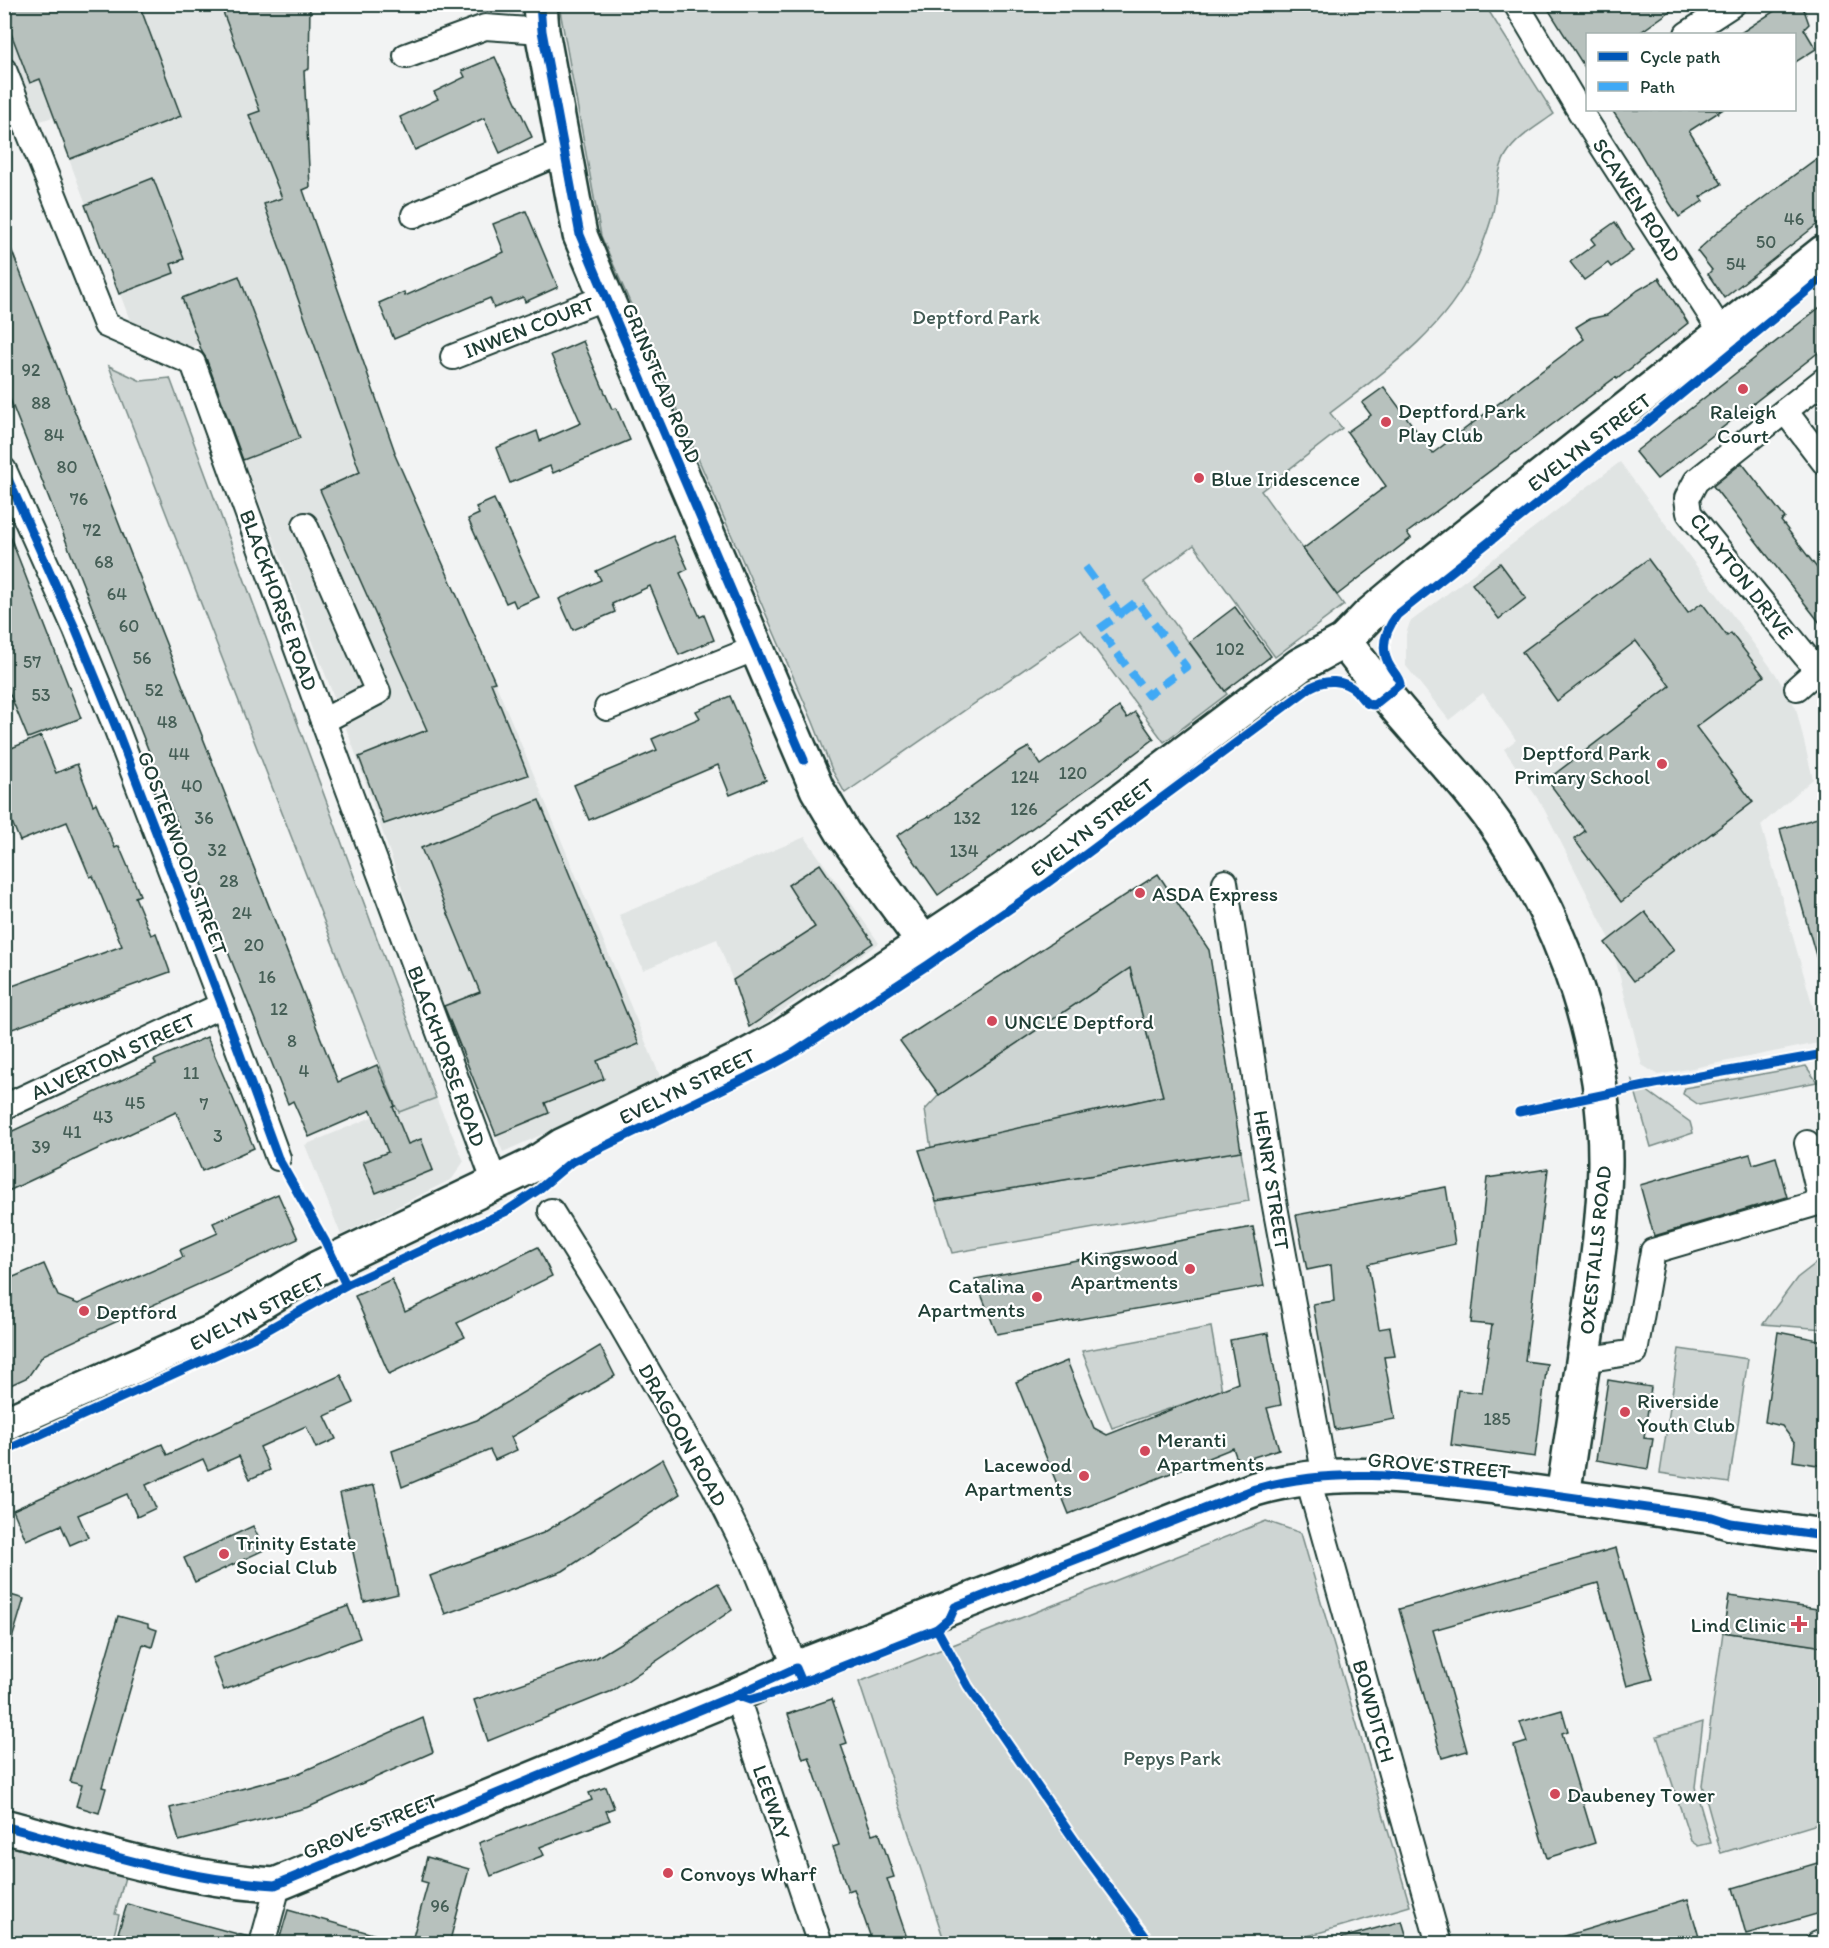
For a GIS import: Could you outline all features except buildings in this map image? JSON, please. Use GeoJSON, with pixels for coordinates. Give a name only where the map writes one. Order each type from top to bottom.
{"type":"FeatureCollection","features":[{"type":"Feature","properties":{"kind":"main road","name":"GRINSTEAD ROAD"},"geometry":{"type":"LineString","coordinates":[[541,18],[580,235],[817,789],[837,824],[924,943]]}},
{"type":"Feature","properties":{"kind":"main road","name":"EVELYN STREET"},"geometry":{"type":"LineString","coordinates":[[4,1424],[214,1331],[318,1268],[533,1165],[563,1145],[762,1049],[1007,887],[1300,665],[1344,641],[1368,616],[1418,574],[1824,252]]}},
{"type":"Feature","properties":{"kind":"main road","name":"OXESTALLS ROAD"},"geometry":{"type":"LineString","coordinates":[[1344,641],[1386,696],[1482,805],[1521,865],[1550,919],[1567,959],[1582,1006],[1595,1062],[1602,1111],[1605,1165],[1597,1263],[1563,1496]]}},
{"type":"Feature","properties":{"kind":"main road","name":"GROVE STREET"},"geometry":{"type":"LineString","coordinates":[[4,1826],[181,1872],[239,1883],[275,1885],[736,1695],[796,1668],[1279,1482],[1371,1475],[1434,1479],[1712,1517],[1731,1523],[1824,1536]]}},
{"type":"Feature","properties":{"kind":"street","name":"SCAWEN ROAD"},"geometry":{"type":"LineString","coordinates":[[1516,4],[1582,102]]}},
{"type":"Feature","properties":{"kind":"street"},"geometry":{"type":"LineString","coordinates":[[1689,33],[1733,4]]}},
{"type":"Feature","properties":{"kind":"street"},"geometry":{"type":"LineString","coordinates":[[406,56],[485,27],[541,18]]}},
{"type":"Feature","properties":{"kind":"street","name":"BLACKHORSE ROAD"},"geometry":{"type":"LineString","coordinates":[[4,70],[106,325],[193,363],[495,1183]]}},
{"type":"Feature","properties":{"kind":"street","name":"SCAWEN ROAD"},"geometry":{"type":"LineString","coordinates":[[1587,111],[1722,333]]}},
{"type":"Feature","properties":{"kind":"street"},"geometry":{"type":"LineString","coordinates":[[414,215],[564,152]]}},
{"type":"Feature","properties":{"kind":"street","name":"INWEN COURT"},"geometry":{"type":"LineString","coordinates":[[453,357],[606,297]]}},
{"type":"Feature","properties":{"kind":"street","name":"CLAYTON DRIVE"},"geometry":{"type":"LineString","coordinates":[[1821,667],[1689,513],[1687,498],[1696,482],[1824,380]]}},
{"type":"Feature","properties":{"kind":"street"},"geometry":{"type":"LineString","coordinates":[[1785,411],[1824,462]]}},
{"type":"Feature","properties":{"kind":"street","name":"GOSTERWOOD STREET"},"geometry":{"type":"LineString","coordinates":[[4,470],[80,638],[222,1005],[278,1158]]}},
{"type":"Feature","properties":{"kind":"street"},"geometry":{"type":"LineString","coordinates":[[305,525],[378,692],[323,721]]}},
{"type":"Feature","properties":{"kind":"street"},"geometry":{"type":"LineString","coordinates":[[607,708],[756,648]]}},
{"type":"Feature","properties":{"kind":"street"},"geometry":{"type":"LineString","coordinates":[[1797,688],[1821,667]]}},
{"type":"Feature","properties":{"kind":"street","name":"HENRY STREET"},"geometry":{"type":"LineString","coordinates":[[1224,882],[1316,1478]]}},
{"type":"Feature","properties":{"kind":"street","name":"ALVERTON STREET"},"geometry":{"type":"LineString","coordinates":[[4,1107],[222,1005]]}},
{"type":"Feature","properties":{"kind":"street","name":"OXESTALLS ROAD"},"geometry":{"type":"LineString","coordinates":[[1583,1360],[1635,1352],[1653,1251],[1821,1202],[1807,1143]]}},
{"type":"Feature","properties":{"kind":"street","name":"DRAGOON ROAD"},"geometry":{"type":"LineString","coordinates":[[551,1211],[613,1311],[714,1486],[752,1562],[796,1668]]}},
{"type":"Feature","properties":{"kind":"street","name":"BOWDITCH"},"geometry":{"type":"LineString","coordinates":[[1316,1478],[1439,1944]]}},
{"type":"Feature","properties":{"kind":"street","name":"LEEWAY"},"geometry":{"type":"LineString","coordinates":[[736,1695],[820,1944]]}},
{"type":"Feature","properties":{"kind":"street"},"geometry":{"type":"LineString","coordinates":[[262,1944],[275,1885]]}},
{"type":"Feature","properties":{"kind":"street"},"geometry":{"type":"LineString","coordinates":[[1818,1944],[1824,1942]]}},
{"type":"Feature","properties":{"kind":"shaded area"},"geometry":{"type":"Polygon","coordinates":[[[5,5],[307,5],[303,190],[395,457],[495,682],[662,1081],[503,1152],[443,1007],[355,752],[199,344],[187,348],[131,323],[53,117],[5,132],[5,5]]]}},
{"type":"Feature","properties":{"kind":"shaded area","name":"Deptford Park Primary School"},"geometry":{"type":"Polygon","coordinates":[[[1620,462],[1775,673],[1796,708],[1813,779],[1761,825],[1823,1042],[1658,1075],[1642,1065],[1611,941],[1542,805],[1504,749],[1516,740],[1483,693],[1449,720],[1406,666],[1406,634],[1410,622],[1620,462]]]}},
{"type":"Feature","properties":{"kind":"shaded area"},"geometry":{"type":"Polygon","coordinates":[[[805,837],[879,943],[752,1032],[717,939],[643,970],[619,915],[805,837]]]}},
{"type":"Feature","properties":{"kind":"shaded area"},"geometry":{"type":"Polygon","coordinates":[[[436,1098],[464,1161],[452,1179],[341,1235],[305,1145],[396,1107],[399,1112],[436,1098]]]}},
{"type":"Feature","properties":{"kind":"green space","name":"Deptford Park"},"geometry":{"type":"Polygon","coordinates":[[[559,5],[1485,5],[1554,114],[1522,137],[1506,155],[1500,168],[1493,212],[1484,240],[1461,291],[1446,311],[1411,349],[1330,413],[1342,428],[1261,491],[1344,605],[1275,657],[1194,545],[1144,582],[1227,694],[1164,742],[1081,630],[845,793],[832,770],[601,236],[559,5]]]}},
{"type":"Feature","properties":{"kind":"green space"},"geometry":{"type":"Polygon","coordinates":[[[109,366],[141,381],[170,378],[436,1098],[399,1112],[396,1107],[109,366]]]}},
{"type":"Feature","properties":{"kind":"green space"},"geometry":{"type":"Polygon","coordinates":[[[1130,968],[1163,1096],[931,1148],[925,1110],[939,1095],[1130,968]]]}},
{"type":"Feature","properties":{"kind":"green space"},"geometry":{"type":"Polygon","coordinates":[[[1806,1066],[1817,1082],[1699,1105],[1683,1094],[1685,1088],[1806,1066]]]}},
{"type":"Feature","properties":{"kind":"green space"},"geometry":{"type":"Polygon","coordinates":[[[1632,1080],[1690,1122],[1693,1133],[1651,1147],[1632,1080]]]}},
{"type":"Feature","properties":{"kind":"green space"},"geometry":{"type":"Polygon","coordinates":[[[1241,1151],[1249,1201],[952,1253],[936,1201],[1241,1151]]]}},
{"type":"Feature","properties":{"kind":"green space"},"geometry":{"type":"Polygon","coordinates":[[[1824,1257],[1824,1329],[1763,1324],[1797,1278],[1824,1257]]]}},
{"type":"Feature","properties":{"kind":"green space"},"geometry":{"type":"Polygon","coordinates":[[[1211,1327],[1222,1391],[1112,1428],[1082,1351],[1211,1327]]]}},
{"type":"Feature","properties":{"kind":"green space"},"geometry":{"type":"Polygon","coordinates":[[[1679,1349],[1748,1359],[1729,1483],[1660,1473],[1679,1349]]]}},
{"type":"Feature","properties":{"kind":"green space","name":"Pepys Park"},"geometry":{"type":"Polygon","coordinates":[[[1266,1521],[1301,1533],[1410,1906],[1284,1943],[945,1943],[859,1682],[1266,1521]]]}},
{"type":"Feature","properties":{"kind":"green space"},"geometry":{"type":"Polygon","coordinates":[[[1723,1632],[1824,1647],[1824,1822],[1721,1853],[1702,1785],[1723,1632]]]}},
{"type":"Feature","properties":{"kind":"green space"},"geometry":{"type":"Polygon","coordinates":[[[1703,1722],[1695,1787],[1711,1843],[1698,1846],[1691,1841],[1657,1736],[1703,1722]]]}},
{"type":"Feature","properties":{"kind":"green space"},"geometry":{"type":"Polygon","coordinates":[[[5,1845],[125,1877],[115,1914],[119,1915],[112,1943],[5,1943],[5,1845]]]}},
{"type":"Feature","properties":{"kind":"marked path"},"geometry":{"type":"LineString","coordinates":[[1085,567],[1120,614],[1099,629],[1148,695],[1186,667],[1137,601],[1120,614]]}},
{"type":"Feature","properties":{"kind":"cycle path"},"geometry":{"type":"LineString","coordinates":[[540,4],[542,31],[580,235],[804,760]]}},
{"type":"Feature","properties":{"kind":"cycle path"},"geometry":{"type":"LineString","coordinates":[[4,1451],[253,1338],[346,1285],[505,1212],[538,1190],[570,1163],[792,1054],[1046,884],[1311,687],[1328,682],[1340,682],[1351,687],[1366,702],[1374,705],[1400,684],[1387,661],[1384,648],[1389,628],[1397,615],[1615,442],[1640,428],[1824,277]]}},
{"type":"Feature","properties":{"kind":"cycle path"},"geometry":{"type":"LineString","coordinates":[[4,470],[75,628],[117,730],[278,1158],[325,1241],[346,1285]]}},
{"type":"Feature","properties":{"kind":"cycle path"},"geometry":{"type":"LineString","coordinates":[[1519,1112],[1655,1084],[1824,1054]]}},
{"type":"Feature","properties":{"kind":"cycle path"},"geometry":{"type":"LineString","coordinates":[[736,1695],[750,1700],[778,1692],[937,1629],[950,1618],[955,1607],[1255,1489],[1317,1477],[1411,1478],[1530,1491],[1712,1517],[1731,1523],[1824,1536]]}},
{"type":"Feature","properties":{"kind":"cycle path"},"geometry":{"type":"LineString","coordinates":[[937,1629],[968,1686],[1086,1857],[1151,1944]]}},
{"type":"Feature","properties":{"kind":"cycle path"},"geometry":{"type":"LineString","coordinates":[[4,1826],[172,1870],[206,1877],[275,1885],[736,1695],[796,1668],[802,1682]]}},
{"type":"Feature","properties":{"kind":"place","name":"Raleigh Court"},"geometry":{"type":"Point","coordinates":[1743,389]}},
{"type":"Feature","properties":{"kind":"place","name":"Deptford Park Play Club"},"geometry":{"type":"Point","coordinates":[1386,422]}},
{"type":"Feature","properties":{"kind":"place","name":"Blue Iridescence"},"geometry":{"type":"Point","coordinates":[1199,478]}},
{"type":"Feature","properties":{"kind":"place","name":"Deptford Park Primary School"},"geometry":{"type":"Point","coordinates":[1662,764]}},
{"type":"Feature","properties":{"kind":"place","name":"ASDA Express"},"geometry":{"type":"Point","coordinates":[1140,893]}},
{"type":"Feature","properties":{"kind":"place","name":"UNCLE Deptford"},"geometry":{"type":"Point","coordinates":[992,1021]}},
{"type":"Feature","properties":{"kind":"place","name":"Kingswood Apartments"},"geometry":{"type":"Point","coordinates":[1190,1269]}},
{"type":"Feature","properties":{"kind":"place","name":"Catalina Apartments"},"geometry":{"type":"Point","coordinates":[1037,1297]}},
{"type":"Feature","properties":{"kind":"place","name":"Deptford"},"geometry":{"type":"Point","coordinates":[84,1311]}},
{"type":"Feature","properties":{"kind":"place","name":"Riverside Youth Club"},"geometry":{"type":"Point","coordinates":[1625,1412]}},
{"type":"Feature","properties":{"kind":"place","name":"Meranti Apartments"},"geometry":{"type":"Point","coordinates":[1145,1451]}},
{"type":"Feature","properties":{"kind":"place","name":"Lacewood Apartments"},"geometry":{"type":"Point","coordinates":[1084,1476]}},
{"type":"Feature","properties":{"kind":"place","name":"Trinity Estate Social Club"},"geometry":{"type":"Point","coordinates":[224,1554]}},
{"type":"Feature","properties":{"kind":"place","name":"Lind Clinic"},"geometry":{"type":"Point","coordinates":[1799,1624]}},
{"type":"Feature","properties":{"kind":"place","name":"Daubeney Tower"},"geometry":{"type":"Point","coordinates":[1555,1794]}},
{"type":"Feature","properties":{"kind":"place","name":"Convoys Wharf"},"geometry":{"type":"Point","coordinates":[668,1873]}}]}
